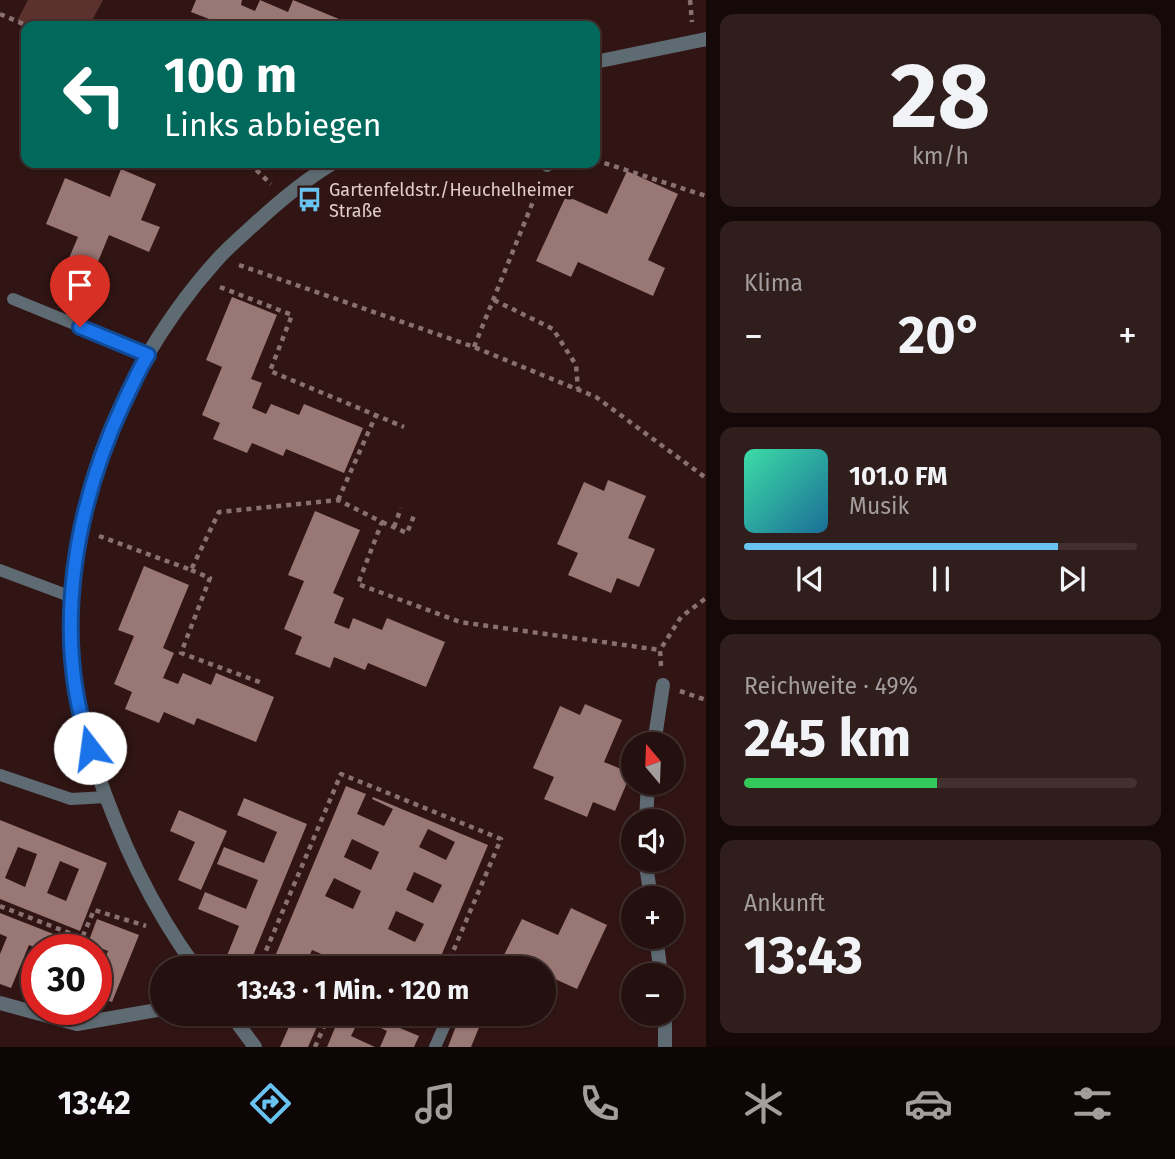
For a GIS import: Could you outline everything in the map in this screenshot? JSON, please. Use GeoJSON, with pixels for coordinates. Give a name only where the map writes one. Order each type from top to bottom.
{"type":"FeatureCollection","features":[{"type":"Feature","properties":{"kind":"street"},"geometry":{"type":"LineString","coordinates":[[600,61],[706,39]]}},
{"type":"Feature","properties":{"kind":"street"},"geometry":{"type":"LineString","coordinates":[[188,956],[144,888],[122,841],[84,730],[72,669],[72,597],[82,530],[92,480],[114,424],[148,355],[171,318],[218,258],[304,180],[324,168]]}},
{"type":"Feature","properties":{"kind":"street"},"geometry":{"type":"LineString","coordinates":[[656,732],[663,685]]}},
{"type":"Feature","properties":{"kind":"street"},"geometry":{"type":"LineString","coordinates":[[0,1003],[78,1024],[150,1011]]}},
{"type":"Feature","properties":{"kind":"street"},"geometry":{"type":"LineString","coordinates":[[240,1026],[255,1047]]}},
{"type":"Feature","properties":{"kind":"street"},"geometry":{"type":"LineString","coordinates":[[665,1026],[665,1047]]}},
{"type":"Feature","properties":{"kind":"lane"},"geometry":{"type":"LineString","coordinates":[[13,299],[148,355]]}},
{"type":"Feature","properties":{"kind":"lane"},"geometry":{"type":"LineString","coordinates":[[0,570],[72,597]]}},
{"type":"Feature","properties":{"kind":"lane"},"geometry":{"type":"LineString","coordinates":[[0,775],[71,799],[106,797]]}},
{"type":"Feature","properties":{"kind":"lane"},"geometry":{"type":"LineString","coordinates":[[435,1047],[444,1026]]}},
{"type":"Feature","properties":{"kind":"path"},"geometry":{"type":"LineString","coordinates":[[0,14],[21,23]]}},
{"type":"Feature","properties":{"kind":"path"},"geometry":{"type":"LineString","coordinates":[[600,161],[706,196]]}},
{"type":"Feature","properties":{"kind":"path"},"geometry":{"type":"LineString","coordinates":[[254,168],[285,197]]}},
{"type":"Feature","properties":{"kind":"path"},"geometry":{"type":"LineString","coordinates":[[474,347],[536,195]]}},
{"type":"Feature","properties":{"kind":"path"},"geometry":{"type":"LineString","coordinates":[[218,258],[474,347],[596,397],[706,478]]}},
{"type":"Feature","properties":{"kind":"path"},"geometry":{"type":"LineString","coordinates":[[200,279],[292,315],[270,371],[404,427]]}},
{"type":"Feature","properties":{"kind":"path"},"geometry":{"type":"LineString","coordinates":[[494,300],[553,329],[576,365],[578,389]]}},
{"type":"Feature","properties":{"kind":"path"},"geometry":{"type":"LineString","coordinates":[[338,500],[376,415]]}},
{"type":"Feature","properties":{"kind":"path"},"geometry":{"type":"LineString","coordinates":[[191,570],[219,512],[338,500],[407,533],[415,513]]}},
{"type":"Feature","properties":{"kind":"path"},"geometry":{"type":"LineString","coordinates":[[394,527],[401,508]]}},
{"type":"Feature","properties":{"kind":"path"},"geometry":{"type":"LineString","coordinates":[[382,522],[358,584],[460,622],[660,650]]}},
{"type":"Feature","properties":{"kind":"path"},"geometry":{"type":"LineString","coordinates":[[82,530],[210,578],[181,653],[262,684]]}},
{"type":"Feature","properties":{"kind":"path"},"geometry":{"type":"LineString","coordinates":[[663,685],[660,650],[681,617],[706,598]]}},
{"type":"Feature","properties":{"kind":"path"},"geometry":{"type":"LineString","coordinates":[[264,956],[341,774],[500,839],[451,956]]}},
{"type":"Feature","properties":{"kind":"path"},"geometry":{"type":"LineString","coordinates":[[0,906],[82,938],[94,910],[143,925],[168,928]]}},
{"type":"Feature","properties":{"kind":"path"},"geometry":{"type":"LineString","coordinates":[[316,1047],[325,1026]]}},
{"type":"Feature","properties":{"kind":"shaded area"},"geometry":{"type":"Polygon","coordinates":[[[28,0],[103,0],[92,21],[17,21],[28,0]]]}},
{"type":"Feature","properties":{"kind":"building"},"geometry":{"type":"Polygon","coordinates":[[[196,0],[242,0],[241,5],[255,11],[260,0],[288,12],[293,0],[344,21],[208,21],[209,19],[191,12],[196,0]]]}},
{"type":"Feature","properties":{"kind":"building"},"geometry":{"type":"Polygon","coordinates":[[[121,169],[156,184],[141,220],[160,227],[149,252],[109,235],[95,269],[69,258],[78,237],[46,224],[65,178],[110,197],[121,169]]]}},
{"type":"Feature","properties":{"kind":"building"},"geometry":{"type":"Polygon","coordinates":[[[627,171],[678,194],[648,260],[665,268],[653,296],[578,262],[571,277],[536,261],[566,196],[607,214],[627,171]]]}},
{"type":"Feature","properties":{"kind":"building"},"geometry":{"type":"Polygon","coordinates":[[[232,297],[277,315],[251,379],[262,383],[252,408],[266,414],[271,404],[299,415],[304,404],[363,428],[344,473],[286,449],[283,456],[252,443],[247,453],[213,439],[220,423],[202,415],[222,367],[206,360],[232,297]]]}},
{"type":"Feature","properties":{"kind":"building"},"geometry":{"type":"Polygon","coordinates":[[[608,480],[646,496],[628,538],[655,549],[639,587],[617,578],[611,593],[568,575],[578,553],[557,544],[584,482],[604,491],[608,480]]]}},
{"type":"Feature","properties":{"kind":"building"},"geometry":{"type":"Polygon","coordinates":[[[315,511],[360,530],[333,593],[344,598],[334,623],[349,629],[353,618],[382,630],[387,618],[445,642],[426,687],[368,663],[365,670],[334,657],[330,668],[295,654],[302,637],[284,629],[304,581],[288,575],[315,511]]]}},
{"type":"Feature","properties":{"kind":"building"},"geometry":{"type":"Polygon","coordinates":[[[144,566],[189,585],[163,648],[174,653],[163,678],[178,684],[183,673],[211,685],[216,673],[274,697],[256,742],[197,718],[194,725],[164,712],[159,723],[125,709],[132,692],[114,684],[134,636],[118,630],[144,566]]]}},
{"type":"Feature","properties":{"kind":"building"},"geometry":{"type":"Polygon","coordinates":[[[585,704],[622,720],[604,762],[621,769],[622,795],[615,811],[593,802],[587,817],[544,799],[554,777],[533,768],[560,706],[580,715],[585,704]]]}},
{"type":"Feature","properties":{"kind":"building"},"geometry":{"type":"Polygon","coordinates":[[[346,786],[366,794],[357,814],[384,826],[393,809],[372,799],[373,797],[488,845],[441,956],[326,956],[312,950],[310,956],[276,954],[346,786]],[[428,829],[419,847],[446,860],[455,842],[428,829]],[[352,839],[344,857],[371,870],[379,852],[352,839]],[[414,872],[406,890],[433,903],[442,885],[414,872]],[[334,878],[325,896],[353,909],[361,891],[334,878]],[[396,911],[388,929],[415,942],[424,924],[396,911]]]}},
{"type":"Feature","properties":{"kind":"building"},"geometry":{"type":"Polygon","coordinates":[[[244,798],[307,824],[253,956],[227,956],[239,926],[198,909],[205,892],[246,909],[258,880],[217,864],[224,847],[264,863],[277,832],[237,815],[244,798]]]}},
{"type":"Feature","properties":{"kind":"building"},"geometry":{"type":"Polygon","coordinates":[[[179,810],[227,831],[201,890],[178,880],[195,842],[170,831],[179,810]]]}},
{"type":"Feature","properties":{"kind":"building"},"geometry":{"type":"Polygon","coordinates":[[[0,820],[107,863],[80,931],[0,899],[0,820]],[[18,847],[5,878],[25,887],[37,854],[18,847]],[[60,861],[47,893],[66,901],[79,869],[60,861]]]}},
{"type":"Feature","properties":{"kind":"building"},"geometry":{"type":"Polygon","coordinates":[[[571,908],[607,925],[577,989],[556,979],[556,956],[504,955],[522,919],[558,935],[571,908]]]}},
{"type":"Feature","properties":{"kind":"building"},"geometry":{"type":"Polygon","coordinates":[[[0,913],[53,934],[21,934],[21,964],[11,988],[0,984],[0,954],[7,937],[0,934],[0,913]]]}},
{"type":"Feature","properties":{"kind":"building"},"geometry":{"type":"Polygon","coordinates":[[[97,919],[139,935],[112,1002],[112,934],[91,934],[97,919]]]}},
{"type":"Feature","properties":{"kind":"building"},"geometry":{"type":"Polygon","coordinates":[[[289,1026],[317,1026],[308,1047],[280,1047],[289,1026]]]}},
{"type":"Feature","properties":{"kind":"building"},"geometry":{"type":"Polygon","coordinates":[[[336,1026],[356,1026],[351,1036],[375,1047],[327,1047],[336,1026]]]}},
{"type":"Feature","properties":{"kind":"building"},"geometry":{"type":"Polygon","coordinates":[[[377,1026],[395,1026],[419,1036],[414,1047],[380,1047],[387,1031],[377,1026]]]}},
{"type":"Feature","properties":{"kind":"building"},"geometry":{"type":"Polygon","coordinates":[[[456,1026],[480,1026],[471,1047],[448,1047],[456,1026]]]}},
{"type":"Feature","properties":{"kind":"place","name":"Gartenfeldstr./Heuchelheimer Straße"},"geometry":{"type":"Point","coordinates":[309,200]}},
{"type":"Feature","properties":{"kind":"route"},"geometry":{"type":"LineString","coordinates":[[80,327],[148,355],[114,424],[92,480],[78,545],[71,606],[72,669],[90,748]]}}]}
